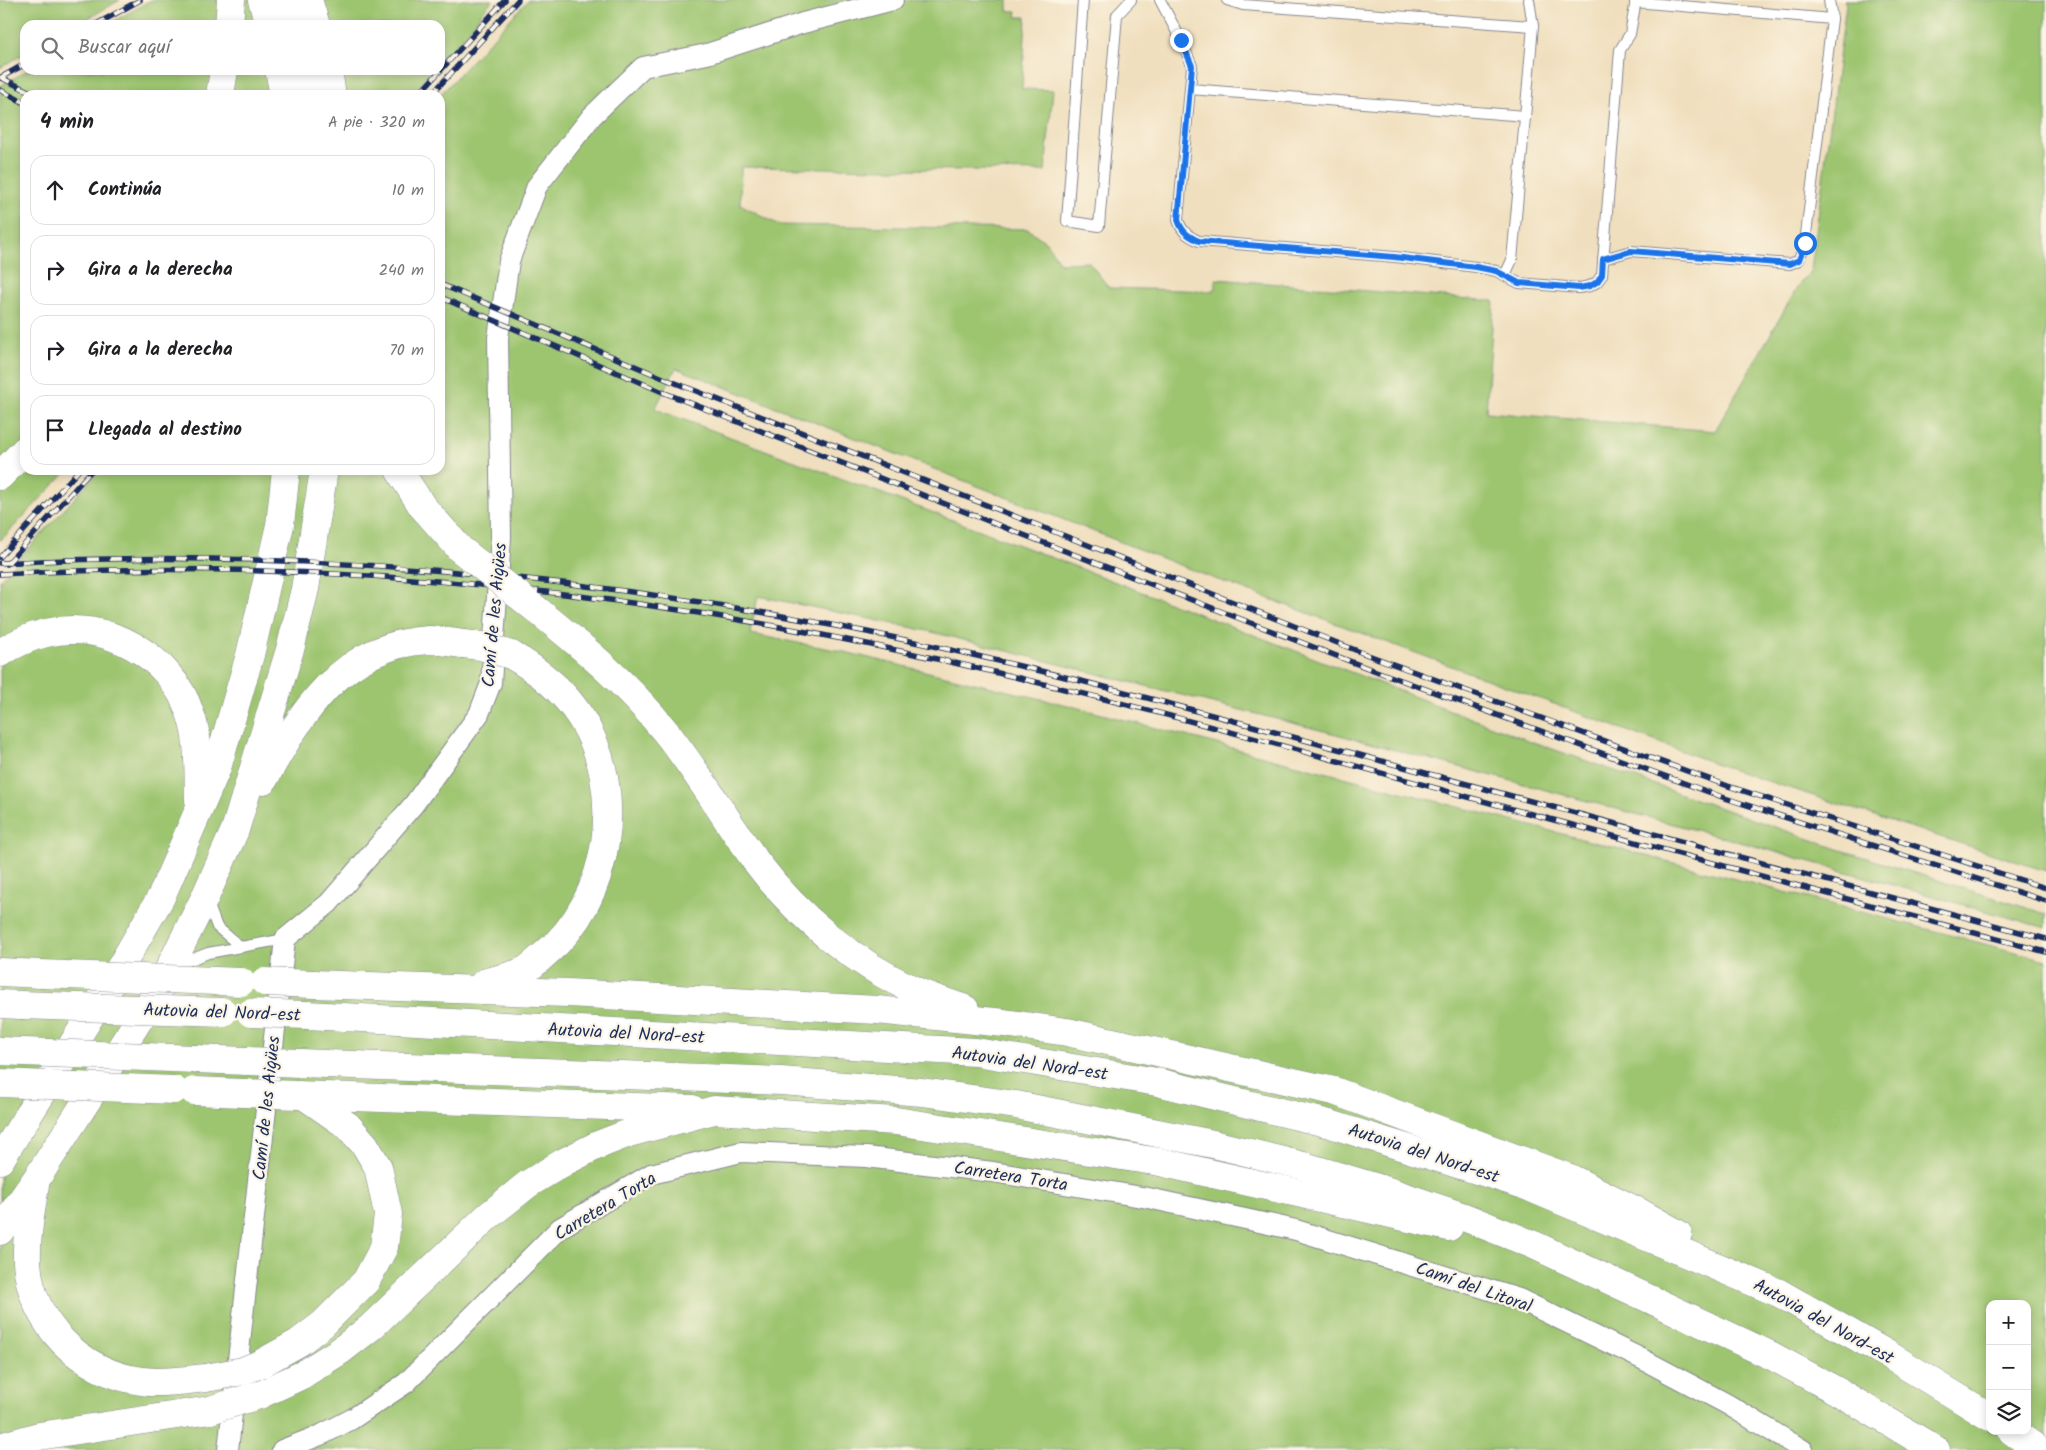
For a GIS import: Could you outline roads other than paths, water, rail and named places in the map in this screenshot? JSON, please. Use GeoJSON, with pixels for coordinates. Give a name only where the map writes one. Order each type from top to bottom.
{"type":"FeatureCollection","features":[{"type":"Feature","properties":{"kind":"highway"},"geometry":{"type":"LineString","coordinates":[[229,20],[231,0]]}},
{"type":"Feature","properties":{"kind":"highway"},"geometry":{"type":"LineString","coordinates":[[262,0],[267,20]]}},
{"type":"Feature","properties":{"kind":"highway"},"geometry":{"type":"LineString","coordinates":[[286,0],[292,20]]}},
{"type":"Feature","properties":{"kind":"highway"},"geometry":{"type":"LineString","coordinates":[[308,0],[314,20]]}},
{"type":"Feature","properties":{"kind":"highway"},"geometry":{"type":"LineString","coordinates":[[221,90],[223,75]]}},
{"type":"Feature","properties":{"kind":"highway"},"geometry":{"type":"LineString","coordinates":[[280,75],[283,90]]}},
{"type":"Feature","properties":{"kind":"highway"},"geometry":{"type":"LineString","coordinates":[[305,75],[309,90]]}},
{"type":"Feature","properties":{"kind":"highway"},"geometry":{"type":"LineString","coordinates":[[329,75],[331,90]]}},
{"type":"Feature","properties":{"kind":"highway"},"geometry":{"type":"LineString","coordinates":[[0,476],[20,455]]}},
{"type":"Feature","properties":{"kind":"highway"},"geometry":{"type":"LineString","coordinates":[[0,1160],[108,988],[161,897],[217,768],[250,655],[280,525],[285,475]]}},
{"type":"Feature","properties":{"kind":"highway"},"geometry":{"type":"LineString","coordinates":[[0,1231],[37,1178],[160,987],[206,897],[235,830],[294,636],[305,589],[323,475]]}},
{"type":"Feature","properties":{"kind":"highway"},"geometry":{"type":"LineString","coordinates":[[402,475],[422,506],[460,549],[600,661],[633,694],[684,756],[759,865],[785,896],[823,931],[859,960],[892,980],[918,992],[1004,1023]]}},
{"type":"Feature","properties":{"kind":"highway"},"geometry":{"type":"LineString","coordinates":[[0,653],[23,640],[47,633],[79,630],[98,632],[114,637],[148,655],[177,686],[190,712],[197,742],[199,807]]}},
{"type":"Feature","properties":{"kind":"highway"},"geometry":{"type":"LineString","coordinates":[[235,830],[292,732],[314,700],[341,672],[366,656],[398,645],[429,640],[481,646],[511,655],[533,668],[559,691],[581,718],[596,748],[605,780],[607,816],[604,850],[594,884],[577,920],[554,946],[527,969],[466,989]]}},
{"type":"Feature","properties":{"kind":"highway"},"geometry":{"type":"LineString","coordinates":[[2,971],[466,989],[876,1010],[1004,1023],[1067,1032],[1334,1091],[1572,1179],[1637,1211],[1779,1293]]}},
{"type":"Feature","properties":{"kind":"highway","name":"Autovia del Nord-est"},"geometry":{"type":"LineString","coordinates":[[11,1004],[307,1015],[976,1052],[1157,1082],[1330,1124],[1524,1185],[1779,1293],[1887,1354],[1986,1415]]}},
{"type":"Feature","properties":{"kind":"highway"},"geometry":{"type":"LineString","coordinates":[[0,1051],[780,1081],[922,1092],[1016,1105],[1213,1144],[1304,1166],[1464,1217],[1534,1245],[1772,1356],[1837,1391],[1936,1450]]}},
{"type":"Feature","properties":{"kind":"highway"},"geometry":{"type":"LineString","coordinates":[[0,1082],[301,1096],[714,1110],[896,1122],[1160,1162],[1401,1218],[1534,1245]]}},
{"type":"Feature","properties":{"kind":"highway"},"geometry":{"type":"LineString","coordinates":[[37,1178],[30,1224],[27,1261],[29,1276],[32,1290],[40,1309],[61,1341],[81,1358],[102,1370],[125,1378],[170,1382],[243,1371],[298,1343],[323,1324],[366,1281],[384,1247],[388,1214],[378,1167],[365,1145],[348,1126],[301,1096]]}},
{"type":"Feature","properties":{"kind":"highway"},"geometry":{"type":"LineString","coordinates":[[0,1447],[39,1436],[210,1410],[259,1395],[302,1375],[355,1339],[404,1296],[488,1216],[535,1180],[564,1162],[598,1145],[714,1110]]}},
{"type":"Feature","properties":{"kind":"highway"},"geometry":{"type":"LineString","coordinates":[[2018,1435],[2040,1450]]}},
{"type":"Feature","properties":{"kind":"street","name":"Camí de les Aigües"},"geometry":{"type":"LineString","coordinates":[[228,1450],[285,938],[329,903],[414,804],[479,714],[491,683],[501,537],[498,338],[509,261],[537,186],[592,116],[643,67],[707,54],[803,23],[893,0]]}},
{"type":"Feature","properties":{"kind":"street","name":"Carretera Torta"},"geometry":{"type":"LineString","coordinates":[[282,1450],[324,1434],[352,1419],[406,1383],[560,1228],[651,1174],[741,1152],[866,1157],[992,1172],[1148,1198]]}},
{"type":"Feature","properties":{"kind":"street","name":"Camí del Litoral"},"geometry":{"type":"LineString","coordinates":[[1148,1198],[1296,1230],[1519,1299],[1644,1360],[1727,1404],[1803,1450]]}},
{"type":"Feature","properties":{"kind":"lane"},"geometry":{"type":"LineString","coordinates":[[1083,0],[1068,221],[1099,226],[1117,15],[1132,0]]}},
{"type":"Feature","properties":{"kind":"lane"},"geometry":{"type":"LineString","coordinates":[[1160,0],[1192,66],[1178,220],[1181,229],[1189,236],[1199,241],[1394,257],[1467,266],[1496,271],[1519,283],[1579,288],[1590,286],[1597,282],[1602,275],[1620,50],[1630,34],[1636,1],[1832,19]]}},
{"type":"Feature","properties":{"kind":"lane"},"geometry":{"type":"LineString","coordinates":[[1227,0],[1243,5],[1533,26]]}},
{"type":"Feature","properties":{"kind":"lane"},"geometry":{"type":"LineString","coordinates":[[1505,275],[1512,260],[1533,26],[1529,0]]}},
{"type":"Feature","properties":{"kind":"lane"},"geometry":{"type":"LineString","coordinates":[[1603,259],[1631,251],[1790,264],[1798,262],[1805,243],[1832,19],[1829,0]]}},
{"type":"Feature","properties":{"kind":"lane"},"geometry":{"type":"LineString","coordinates":[[1190,89],[1525,116]]}},
{"type":"Feature","properties":{"kind":"lane"},"geometry":{"type":"LineString","coordinates":[[206,897],[217,927],[241,947]]}},
{"type":"Feature","properties":{"kind":"lane"},"geometry":{"type":"LineString","coordinates":[[169,968],[208,953],[285,938]]}},
{"type":"Feature","properties":{"kind":"railway"},"geometry":{"type":"LineString","coordinates":[[104,20],[140,0]]}},
{"type":"Feature","properties":{"kind":"railway"},"geometry":{"type":"LineString","coordinates":[[445,66],[505,0]]}},
{"type":"Feature","properties":{"kind":"railway"},"geometry":{"type":"LineString","coordinates":[[436,90],[518,0]]}},
{"type":"Feature","properties":{"kind":"railway"},"geometry":{"type":"LineString","coordinates":[[0,78],[20,67]]}},
{"type":"Feature","properties":{"kind":"railway"},"geometry":{"type":"LineString","coordinates":[[423,90],[436,75]]}},
{"type":"Feature","properties":{"kind":"railway"},"geometry":{"type":"LineString","coordinates":[[0,77],[26,90]]}},
{"type":"Feature","properties":{"kind":"railway"},"geometry":{"type":"LineString","coordinates":[[0,90],[20,100]]}},
{"type":"Feature","properties":{"kind":"railway"},"geometry":{"type":"LineString","coordinates":[[445,286],[668,380],[1368,655],[1728,786],[2046,888]]}},
{"type":"Feature","properties":{"kind":"railway"},"geometry":{"type":"LineString","coordinates":[[445,299],[665,393],[1365,667],[1725,798],[2046,901]]}},
{"type":"Feature","properties":{"kind":"railway"},"geometry":{"type":"LineString","coordinates":[[0,557],[74,475]]}},
{"type":"Feature","properties":{"kind":"railway"},"geometry":{"type":"LineString","coordinates":[[7,564],[87,475]]}},
{"type":"Feature","properties":{"kind":"railway"},"geometry":{"type":"LineString","coordinates":[[0,563],[109,559],[218,559],[327,563],[435,570],[544,581],[760,612],[939,647],[1082,681],[2046,939]]}},
{"type":"Feature","properties":{"kind":"railway"},"geometry":{"type":"LineString","coordinates":[[0,574],[109,570],[218,570],[436,581],[544,592],[760,623],[941,660],[1090,695],[2046,952]]}}]}
